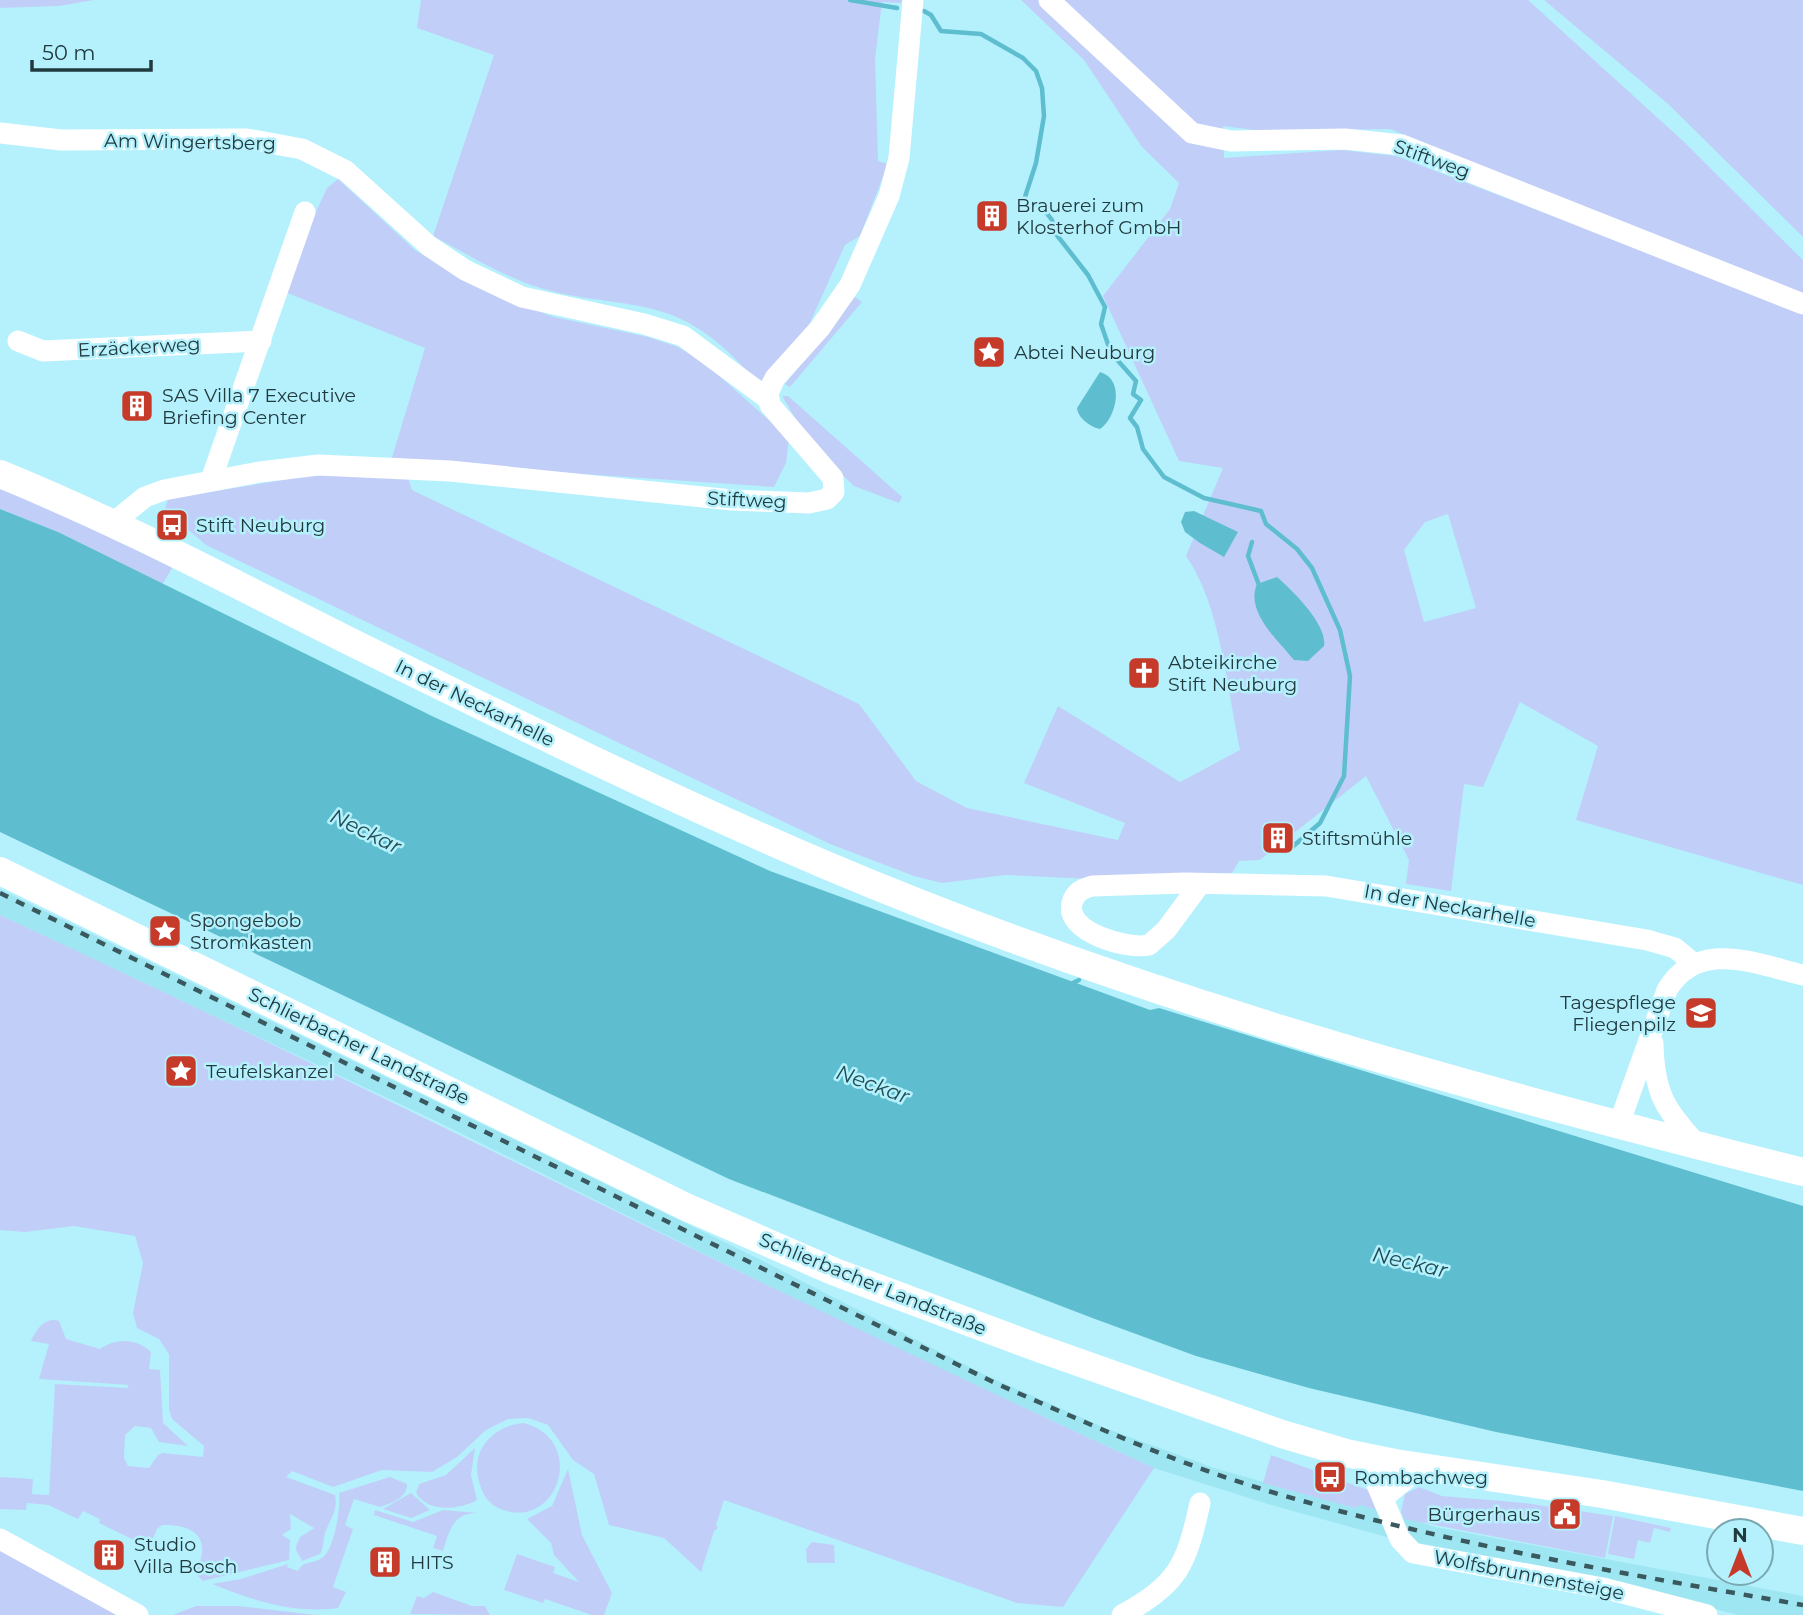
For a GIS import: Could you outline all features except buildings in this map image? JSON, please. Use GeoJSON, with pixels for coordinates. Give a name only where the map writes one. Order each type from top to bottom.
{"type":"FeatureCollection","features":[{"type":"Feature","properties":{"kind":"main road","name":"In der Neckarhelle"},"geometry":{"type":"LineString","coordinates":[[0,474],[114,522],[558,744],[827,866],[956,918],[1206,1008],[1698,1146],[1803,1172]]}},
{"type":"Feature","properties":{"kind":"main road","name":"Schlierbacher Landstraße"},"geometry":{"type":"LineString","coordinates":[[0,871],[686,1207],[762,1240],[1050,1353],[1282,1434],[1373,1459],[1602,1494],[1803,1531]]}},
{"type":"Feature","properties":{"kind":"street"},"geometry":{"type":"LineString","coordinates":[[767,398],[775,378],[820,328],[850,285],[889,196],[900,158],[904,71],[913,0]]}},
{"type":"Feature","properties":{"kind":"street","name":"Stiftweg"},"geometry":{"type":"LineString","coordinates":[[1049,0],[1192,133],[1231,142],[1345,139],[1402,145],[1803,303]]}},
{"type":"Feature","properties":{"kind":"street","name":"Am Wingertsberg"},"geometry":{"type":"LineString","coordinates":[[0,133],[61,140],[247,139],[302,149],[346,171],[429,246],[465,270],[522,297],[644,324],[683,336],[767,398]]}},
{"type":"Feature","properties":{"kind":"street"},"geometry":{"type":"LineString","coordinates":[[211,480],[305,212]]}},
{"type":"Feature","properties":{"kind":"street","name":"Erzäckerweg"},"geometry":{"type":"LineString","coordinates":[[18,341],[43,351],[261,341]]}},
{"type":"Feature","properties":{"kind":"street","name":"Stiftweg"},"geometry":{"type":"LineString","coordinates":[[114,522],[145,497],[211,480],[318,465],[492,475],[732,500],[809,503],[827,499],[835,489],[829,471],[797,437],[767,398]]}},
{"type":"Feature","properties":{"kind":"street","name":"In der Neckarhelle"},"geometry":{"type":"LineString","coordinates":[[1200,884],[1166,930],[1154,943],[1143,947],[1117,942],[1078,925],[1071,910],[1078,892],[1092,886],[1200,884],[1303,884],[1368,892],[1647,940],[1675,948],[1693,963]]}},
{"type":"Feature","properties":{"kind":"street"},"geometry":{"type":"LineString","coordinates":[[1619,1124],[1667,990],[1679,972],[1693,963],[1732,958],[1803,975]]}},
{"type":"Feature","properties":{"kind":"street"},"geometry":{"type":"LineString","coordinates":[[1652,1030],[1657,1088],[1672,1116],[1698,1146]]}},
{"type":"Feature","properties":{"kind":"street","name":"Wolfsbrunnensteige"},"geometry":{"type":"LineString","coordinates":[[1373,1459],[1371,1471],[1400,1539],[1413,1553],[1603,1588],[1707,1615]]}},
{"type":"Feature","properties":{"kind":"street"},"geometry":{"type":"LineString","coordinates":[[1384,1497],[1421,1467]]}},
{"type":"Feature","properties":{"kind":"street"},"geometry":{"type":"LineString","coordinates":[[1122,1615],[1152,1598],[1174,1576],[1189,1550],[1200,1503]]}},
{"type":"Feature","properties":{"kind":"street"},"geometry":{"type":"LineString","coordinates":[[0,1539],[138,1615]]}},
{"type":"Feature","properties":{"kind":"shaded area"},"geometry":{"type":"Polygon","coordinates":[[[0,0],[94,0],[59,6],[0,8],[0,0]]]}},
{"type":"Feature","properties":{"kind":"shaded area"},"geometry":{"type":"Polygon","coordinates":[[[421,0],[902,0],[901,3],[882,2],[875,59],[878,161],[888,164],[860,236],[845,245],[809,325],[758,384],[717,342],[680,319],[639,306],[539,288],[492,268],[433,236],[494,55],[417,28],[421,0]]]}},
{"type":"Feature","properties":{"kind":"shaded area"},"geometry":{"type":"Polygon","coordinates":[[[1021,0],[1528,0],[1682,140],[1803,260],[1803,296],[1390,129],[1262,131],[1223,126],[1224,158],[1341,150],[1396,156],[1803,311],[1803,885],[1576,820],[1598,746],[1520,702],[1483,787],[1464,784],[1451,891],[1406,884],[1409,860],[1366,776],[1260,860],[1239,861],[1232,873],[1092,879],[1005,875],[942,883],[914,876],[830,844],[206,545],[191,532],[162,519],[168,499],[314,475],[408,478],[412,490],[859,704],[916,781],[967,808],[1118,840],[1125,823],[1024,783],[1058,706],[1180,782],[1240,750],[1215,623],[1198,576],[1186,556],[1223,468],[1179,461],[1103,296],[1170,209],[1179,183],[1142,147],[1084,60],[1021,0]],[[1448,514],[1425,522],[1404,550],[1424,622],[1476,608],[1448,514]]]}},
{"type":"Feature","properties":{"kind":"shaded area"},"geometry":{"type":"Polygon","coordinates":[[[1544,0],[1803,0],[1803,237],[1667,103],[1544,0]]]}},
{"type":"Feature","properties":{"kind":"shaded area"},"geometry":{"type":"Polygon","coordinates":[[[338,179],[416,251],[507,300],[554,317],[648,337],[678,347],[705,363],[789,438],[786,463],[774,487],[391,461],[425,348],[280,290],[327,188],[338,179]]]}},
{"type":"Feature","properties":{"kind":"shaded area"},"geometry":{"type":"Polygon","coordinates":[[[855,297],[862,302],[790,387],[785,384],[855,297]]]}},
{"type":"Feature","properties":{"kind":"shaded area"},"geometry":{"type":"Polygon","coordinates":[[[782,396],[788,396],[902,497],[899,503],[854,486],[812,446],[782,396]]]}},
{"type":"Feature","properties":{"kind":"shaded area"},"geometry":{"type":"Polygon","coordinates":[[[0,488],[174,565],[162,585],[58,532],[0,509],[0,488]]]}},
{"type":"Feature","properties":{"kind":"shaded area"},"geometry":{"type":"Polygon","coordinates":[[[0,889],[757,1258],[983,1374],[1105,1428],[1214,1468],[1355,1508],[1361,1505],[1436,1527],[1705,1578],[1705,1587],[1755,1587],[1803,1596],[1803,1615],[1738,1615],[1656,1594],[1394,1539],[1271,1505],[1154,1468],[880,1341],[442,1124],[0,915],[0,889]]]}},
{"type":"Feature","properties":{"kind":"shaded area"},"geometry":{"type":"Polygon","coordinates":[[[0,915],[289,1052],[864,1332],[1154,1468],[1063,1607],[1017,1603],[724,1500],[716,1525],[718,1528],[714,1531],[701,1572],[664,1538],[609,1525],[594,1474],[573,1460],[548,1425],[528,1418],[508,1419],[486,1430],[457,1457],[432,1472],[382,1470],[333,1487],[292,1471],[286,1477],[335,1495],[335,1510],[320,1554],[302,1561],[296,1546],[300,1537],[314,1528],[290,1514],[291,1529],[282,1535],[290,1540],[289,1560],[203,1581],[195,1573],[200,1562],[202,1543],[193,1531],[185,1528],[162,1525],[152,1540],[140,1543],[99,1523],[100,1519],[83,1511],[78,1519],[48,1505],[27,1503],[26,1510],[0,1509],[0,1477],[33,1479],[32,1494],[49,1495],[55,1384],[127,1388],[129,1385],[39,1379],[49,1344],[31,1341],[38,1329],[49,1320],[59,1321],[66,1339],[100,1349],[126,1341],[139,1344],[151,1352],[149,1369],[160,1370],[163,1423],[188,1446],[159,1442],[151,1428],[135,1426],[125,1435],[124,1458],[128,1466],[149,1468],[158,1455],[163,1453],[203,1457],[204,1446],[172,1419],[169,1410],[169,1354],[159,1339],[137,1328],[133,1313],[143,1263],[135,1236],[74,1226],[25,1232],[0,1230],[0,915]]]}},
{"type":"Feature","properties":{"kind":"shaded area"},"geometry":{"type":"Polygon","coordinates":[[[524,1423],[543,1432],[555,1446],[560,1463],[558,1480],[551,1495],[539,1507],[523,1512],[503,1510],[489,1502],[483,1493],[478,1477],[479,1456],[488,1440],[496,1433],[524,1423]]]}},
{"type":"Feature","properties":{"kind":"shaded area"},"geometry":{"type":"Polygon","coordinates":[[[475,1448],[471,1475],[477,1500],[462,1506],[444,1508],[428,1504],[421,1499],[416,1493],[419,1484],[446,1475],[475,1448]]]}},
{"type":"Feature","properties":{"kind":"shaded area"},"geometry":{"type":"Polygon","coordinates":[[[1271,1455],[1371,1491],[1376,1510],[1361,1505],[1355,1508],[1263,1483],[1271,1455]]]}},
{"type":"Feature","properties":{"kind":"shaded area"},"geometry":{"type":"Polygon","coordinates":[[[568,1469],[582,1535],[612,1593],[604,1615],[592,1615],[545,1599],[543,1603],[504,1590],[517,1554],[555,1567],[553,1573],[579,1582],[554,1555],[551,1543],[527,1519],[552,1506],[568,1469]]]}},
{"type":"Feature","properties":{"kind":"shaded area"},"geometry":{"type":"Polygon","coordinates":[[[390,1477],[407,1484],[398,1499],[380,1507],[354,1499],[345,1525],[353,1529],[333,1587],[346,1592],[338,1608],[305,1609],[273,1604],[212,1584],[241,1579],[288,1564],[287,1567],[298,1571],[302,1566],[322,1558],[330,1547],[336,1528],[339,1493],[390,1477]]]}},
{"type":"Feature","properties":{"kind":"shaded area"},"geometry":{"type":"Polygon","coordinates":[[[1419,1487],[1442,1496],[1525,1503],[1613,1516],[1605,1558],[1404,1519],[1401,1512],[1405,1494],[1419,1487]]]}},
{"type":"Feature","properties":{"kind":"shaded area"},"geometry":{"type":"Polygon","coordinates":[[[411,1493],[430,1510],[411,1518],[383,1509],[411,1493]]]}},
{"type":"Feature","properties":{"kind":"shaded area"},"geometry":{"type":"Polygon","coordinates":[[[375,1510],[413,1522],[443,1510],[478,1513],[463,1516],[453,1525],[443,1551],[433,1548],[437,1536],[374,1515],[375,1510]]]}},
{"type":"Feature","properties":{"kind":"shaded area"},"geometry":{"type":"Polygon","coordinates":[[[1615,1516],[1671,1528],[1670,1532],[1654,1528],[1650,1543],[1638,1540],[1634,1559],[1608,1554],[1615,1516]]]}},
{"type":"Feature","properties":{"kind":"shaded area"},"geometry":{"type":"Polygon","coordinates":[[[812,1542],[834,1545],[835,1563],[807,1563],[806,1549],[812,1542]]]}},
{"type":"Feature","properties":{"kind":"shaded area"},"geometry":{"type":"Polygon","coordinates":[[[0,1548],[122,1615],[0,1615],[0,1548]]]}},
{"type":"Feature","properties":{"kind":"shaded area"},"geometry":{"type":"Polygon","coordinates":[[[433,1592],[472,1606],[485,1606],[490,1615],[410,1614],[417,1596],[424,1598],[433,1592]]]}},
{"type":"Feature","properties":{"kind":"shaded area"},"geometry":{"type":"Polygon","coordinates":[[[196,1606],[238,1606],[316,1615],[173,1615],[196,1606]]]}},
{"type":"Feature","properties":{"kind":"water"},"geometry":{"type":"Polygon","coordinates":[[[1100,372],[1113,382],[1116,399],[1111,416],[1100,429],[1085,422],[1077,408],[1100,372]]]}},
{"type":"Feature","properties":{"kind":"water","name":"Neckar"},"geometry":{"type":"Polygon","coordinates":[[[0,509],[58,532],[434,717],[770,871],[1150,1010],[1159,1008],[1803,1206],[1803,1491],[1496,1432],[1309,1388],[1196,1356],[729,1179],[0,832],[0,509]]]}},
{"type":"Feature","properties":{"kind":"water"},"geometry":{"type":"Polygon","coordinates":[[[1194,511],[1238,532],[1224,557],[1185,532],[1181,522],[1185,512],[1194,511]]]}},
{"type":"Feature","properties":{"kind":"water"},"geometry":{"type":"Polygon","coordinates":[[[1277,577],[1315,618],[1324,638],[1324,646],[1308,661],[1294,660],[1272,635],[1255,605],[1257,584],[1277,577]]]}},
{"type":"Feature","properties":{"kind":"waterway"},"geometry":{"type":"LineString","coordinates":[[850,0],[897,8]]}},
{"type":"Feature","properties":{"kind":"waterway"},"geometry":{"type":"LineString","coordinates":[[924,11],[931,15],[941,31],[981,34],[1023,58],[1036,71],[1042,88],[1044,116],[1036,163],[1024,200],[1042,207],[1052,220],[1056,234],[1088,275],[1105,307],[1101,324],[1111,353],[1136,381],[1133,394],[1141,400],[1130,418],[1137,427],[1143,449],[1164,477],[1204,498],[1261,511],[1266,524],[1297,549],[1312,568],[1340,630],[1350,676],[1344,776],[1320,823],[1290,849]]}},
{"type":"Feature","properties":{"kind":"waterway"},"geometry":{"type":"LineString","coordinates":[[1252,542],[1248,556],[1259,585]]}},
{"type":"Feature","properties":{"kind":"waterway"},"geometry":{"type":"LineString","coordinates":[[1073,983],[1079,980]]}},
{"type":"Feature","properties":{"kind":"railway"},"geometry":{"type":"LineString","coordinates":[[0,893],[995,1383],[1168,1456],[1275,1493],[1406,1528],[1670,1582],[1803,1605]]}},
{"type":"Feature","properties":{"kind":"place","name":"Brauerei zum Klosterhof GmbH"},"geometry":{"type":"Point","coordinates":[992,216]}},
{"type":"Feature","properties":{"kind":"place","name":"Abtei Neuburg"},"geometry":{"type":"Point","coordinates":[989,352]}},
{"type":"Feature","properties":{"kind":"place","name":"SAS Villa 7 Executive Briefing Center"},"geometry":{"type":"Point","coordinates":[137,406]}},
{"type":"Feature","properties":{"kind":"place","name":"Stift Neuburg"},"geometry":{"type":"Point","coordinates":[172,525]}},
{"type":"Feature","properties":{"kind":"place","name":"Abteikirche Stift Neuburg"},"geometry":{"type":"Point","coordinates":[1144,673]}},
{"type":"Feature","properties":{"kind":"place","name":"Stiftsmühle"},"geometry":{"type":"Point","coordinates":[1278,838]}},
{"type":"Feature","properties":{"kind":"place","name":"Spongebob Stromkasten"},"geometry":{"type":"Point","coordinates":[165,931]}},
{"type":"Feature","properties":{"kind":"place","name":"Tagespflege Fliegenpilz"},"geometry":{"type":"Point","coordinates":[1701,1013]}},
{"type":"Feature","properties":{"kind":"place","name":"Teufelskanzel"},"geometry":{"type":"Point","coordinates":[181,1071]}},
{"type":"Feature","properties":{"kind":"place","name":"Rombachweg"},"geometry":{"type":"Point","coordinates":[1330,1477]}},
{"type":"Feature","properties":{"kind":"place","name":"Bürgerhaus"},"geometry":{"type":"Point","coordinates":[1565,1514]}},
{"type":"Feature","properties":{"kind":"place","name":"Studio Villa Bosch"},"geometry":{"type":"Point","coordinates":[109,1555]}},
{"type":"Feature","properties":{"kind":"place","name":"HITS"},"geometry":{"type":"Point","coordinates":[385,1562]}}]}
